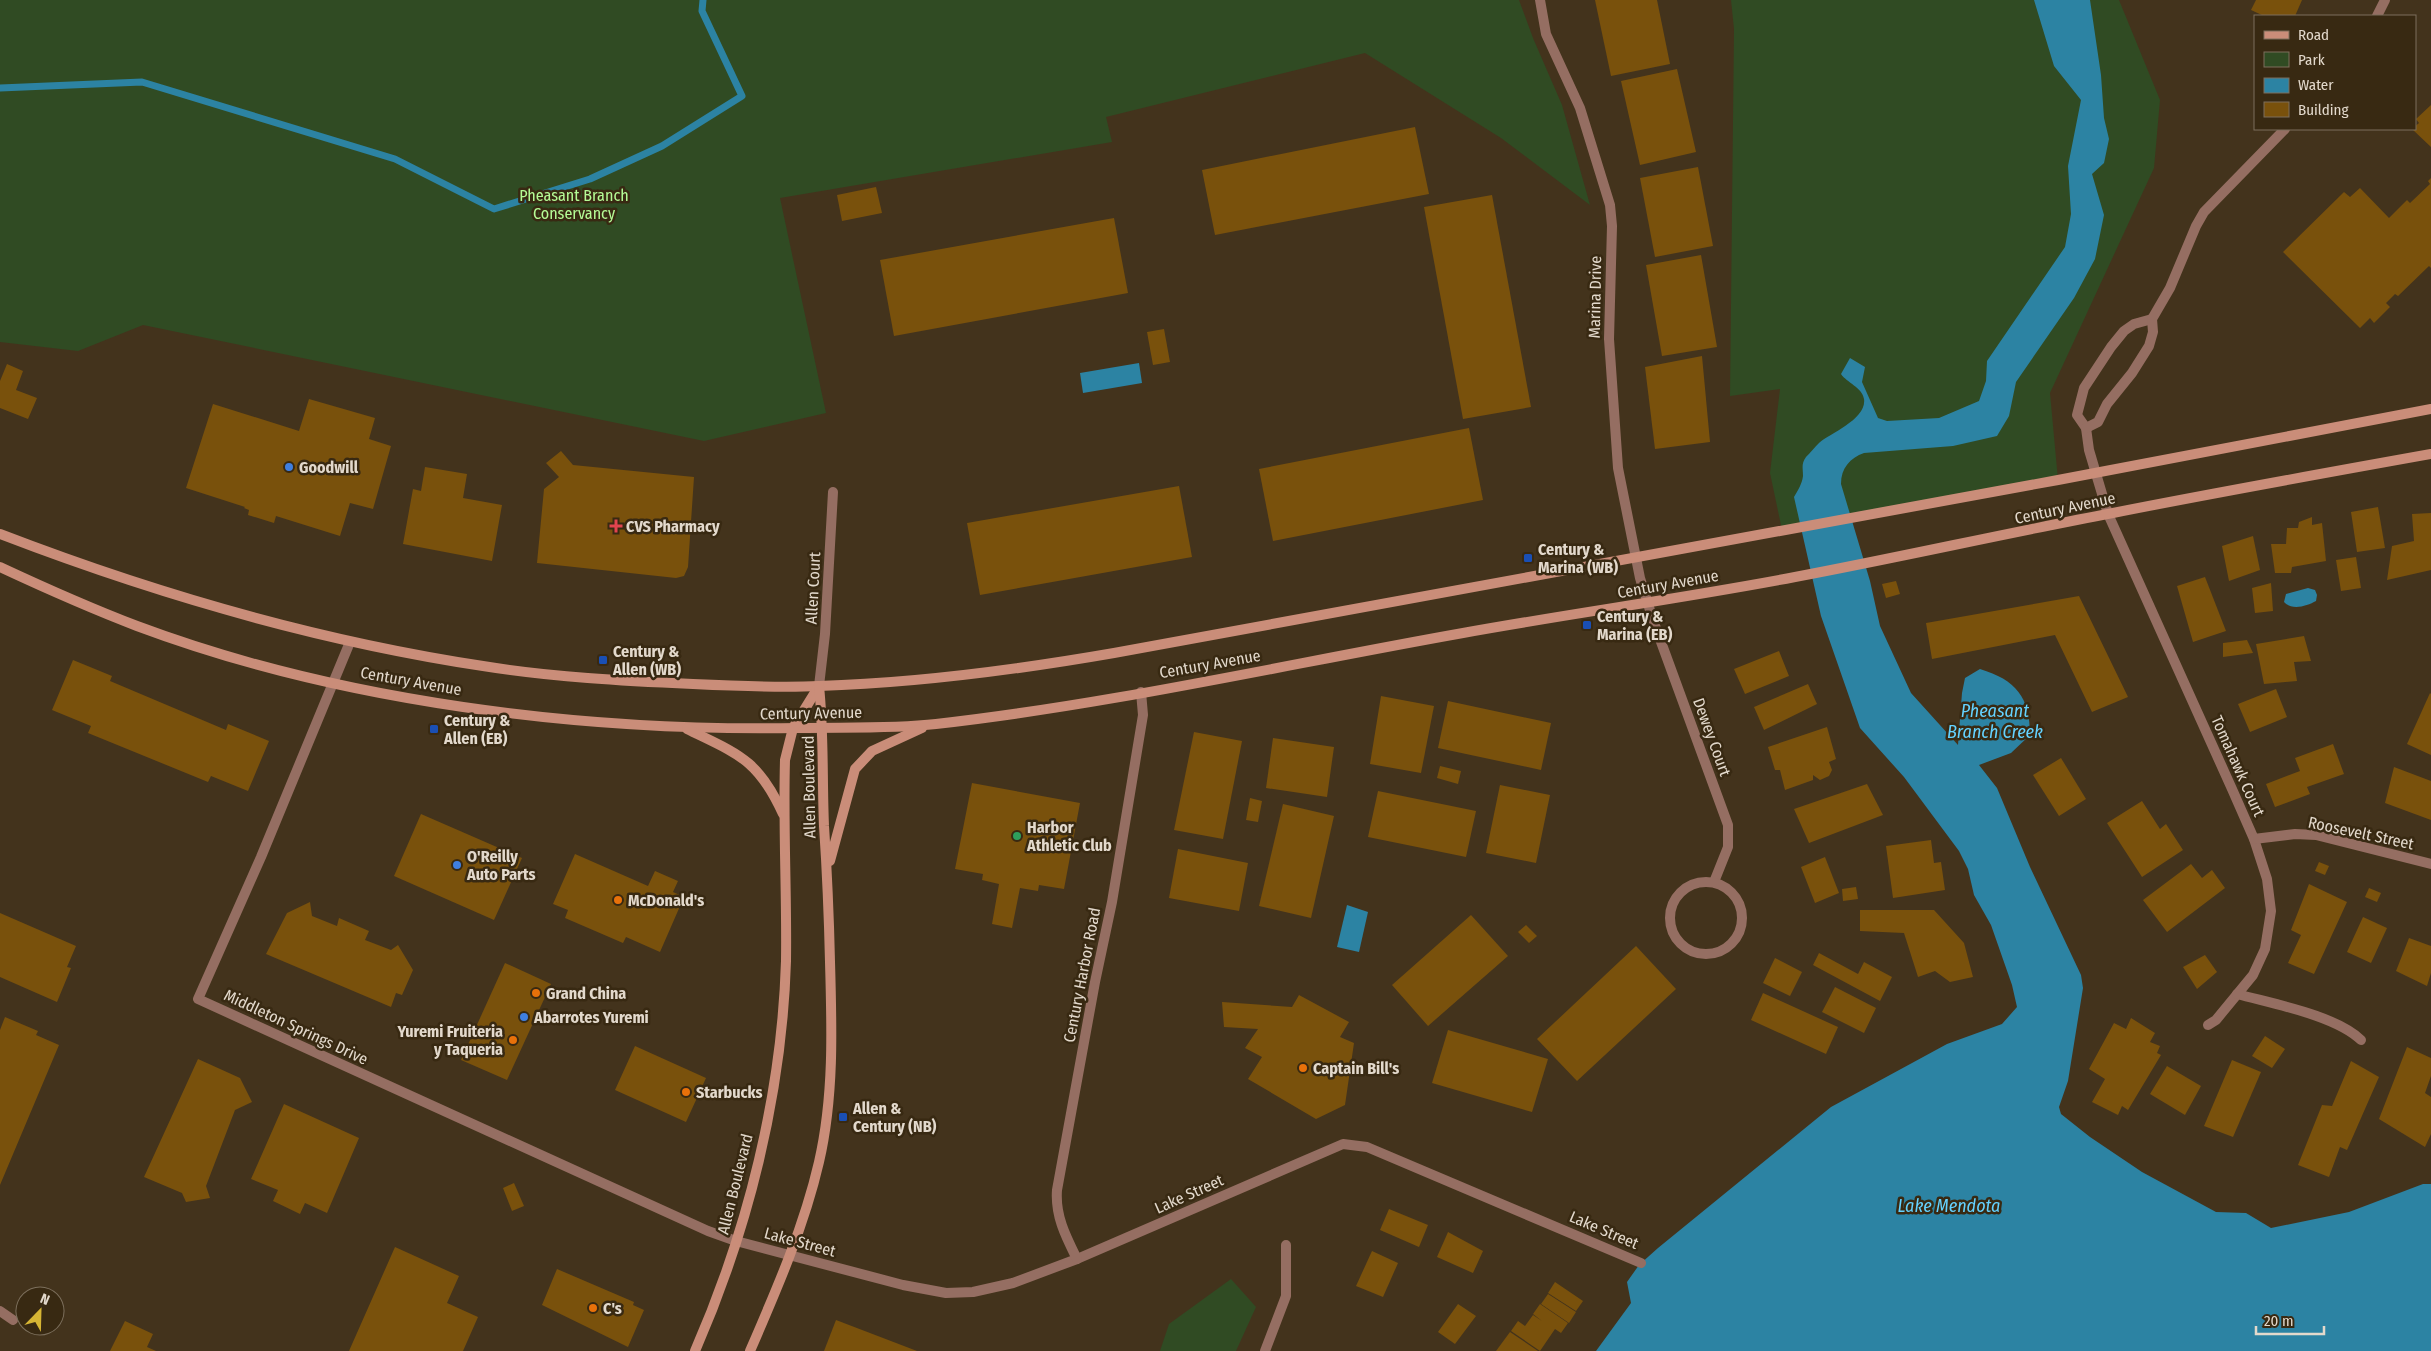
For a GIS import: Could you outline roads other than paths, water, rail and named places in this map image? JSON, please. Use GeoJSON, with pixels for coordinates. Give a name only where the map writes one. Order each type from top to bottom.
{"type":"FeatureCollection","features":[{"type":"Feature","properties":{"kind":"main road","name":"Century Avenue"},"geometry":{"type":"LineString","coordinates":[[0,534],[60,557],[156,589],[350,642],[485,667],[578,677],[739,686],[819,686],[934,679],[1022,669],[1249,630],[2431,409]]}},
{"type":"Feature","properties":{"kind":"main road","name":"Century Avenue"},"geometry":{"type":"LineString","coordinates":[[0,567],[72,600],[142,628],[205,649],[334,683],[516,714],[684,727],[793,728],[930,725],[1140,692],[1464,633],[1775,581],[2108,514],[2431,454]]}},
{"type":"Feature","properties":{"kind":"main road","name":"Allen Boulevard"},"geometry":{"type":"LineString","coordinates":[[750,1351],[789,1254],[819,1162],[828,1094],[832,1037],[822,774],[823,727],[819,686]]}},
{"type":"Feature","properties":{"kind":"main road","name":"Allen Boulevard"},"geometry":{"type":"LineString","coordinates":[[695,1351],[736,1241],[757,1167],[778,1051],[786,963],[785,760],[793,728],[819,686]]}},
{"type":"Feature","properties":{"kind":"main road"},"geometry":{"type":"LineString","coordinates":[[827,871],[856,769],[872,751],[930,725]]}},
{"type":"Feature","properties":{"kind":"main road"},"geometry":{"type":"LineString","coordinates":[[684,727],[747,760],[766,780],[786,821]]}},
{"type":"Feature","properties":{"kind":"street","name":"Marina Drive"},"geometry":{"type":"LineString","coordinates":[[1540,0],[1546,34],[1580,108],[1610,205],[1612,226],[1609,339],[1618,468],[1647,603]]}},
{"type":"Feature","properties":{"kind":"street"},"geometry":{"type":"LineString","coordinates":[[2378,15],[2385,0]]}},
{"type":"Feature","properties":{"kind":"street"},"geometry":{"type":"LineString","coordinates":[[2086,428],[2098,422],[2107,404],[2132,373],[2144,353],[2152,332],[2152,319],[2173,282],[2196,226],[2204,212],[2284,130]]}},
{"type":"Feature","properties":{"kind":"street","name":"Tomahawk Court"},"geometry":{"type":"LineString","coordinates":[[2152,319],[2134,324],[2124,331],[2084,388],[2077,415],[2086,428],[2087,442],[2108,514],[2254,839],[2268,880],[2271,911],[2264,949],[2253,975],[2216,1020],[2208,1025]]}},
{"type":"Feature","properties":{"kind":"street","name":"Allen Court"},"geometry":{"type":"LineString","coordinates":[[819,686],[825,634],[833,492]]}},
{"type":"Feature","properties":{"kind":"street","name":"Dewey Court"},"geometry":{"type":"LineString","coordinates":[[1647,603],[1728,825],[1728,847],[1714,882]]}},
{"type":"Feature","properties":{"kind":"street","name":"Middleton Springs Drive"},"geometry":{"type":"LineString","coordinates":[[350,642],[261,857],[198,999],[632,1198],[736,1241]]}},
{"type":"Feature","properties":{"kind":"street","name":"Century Harbor Road"},"geometry":{"type":"LineString","coordinates":[[1077,1259],[1063,1232],[1056,1204],[1057,1190],[1094,982],[1112,902],[1143,715],[1140,692]]}},
{"type":"Feature","properties":{"kind":"street","name":"Roosevelt Street"},"geometry":{"type":"LineString","coordinates":[[2254,839],[2287,835],[2316,835],[2431,864]]}},
{"type":"Feature","properties":{"kind":"street"},"geometry":{"type":"LineString","coordinates":[[1703,881],[1714,882],[1726,887],[1735,896],[1741,907],[1743,920],[1740,932],[1734,942],[1724,950],[1712,954],[1701,954],[1690,950],[1680,943],[1673,934],[1670,911],[1674,900],[1687,887],[1703,881]]}},
{"type":"Feature","properties":{"kind":"street"},"geometry":{"type":"LineString","coordinates":[[2238,994],[2337,1023],[2361,1040]]}},
{"type":"Feature","properties":{"kind":"street","name":"Lake Street"},"geometry":{"type":"LineString","coordinates":[[736,1241],[903,1286],[946,1293],[973,1292],[1013,1283],[1077,1259],[1343,1144],[1367,1147],[1641,1262]]}},
{"type":"Feature","properties":{"kind":"street"},"geometry":{"type":"LineString","coordinates":[[1265,1351],[1286,1296],[1286,1245]]}},
{"type":"Feature","properties":{"kind":"street"},"geometry":{"type":"LineString","coordinates":[[0,1312],[13,1320]]}},
{"type":"Feature","properties":{"kind":"water","name":"Lake Mendota"},"geometry":{"type":"Polygon","coordinates":[[[2034,0],[2090,0],[2101,75],[2104,118],[2109,139],[2104,163],[2092,174],[2104,215],[2095,259],[2074,298],[2016,382],[2009,416],[1997,436],[1953,446],[1864,453],[1847,464],[1841,478],[1841,484],[1870,581],[1880,626],[1911,693],[1958,745],[1965,678],[1980,669],[1992,673],[2012,685],[2024,700],[2030,735],[2011,753],[1979,765],[1997,788],[2030,867],[2081,975],[2083,988],[2068,1081],[2059,1107],[2061,1114],[2090,1137],[2142,1172],[2216,1212],[2246,1213],[2271,1228],[2349,1212],[2423,1184],[2431,1184],[2431,1351],[1596,1351],[1631,1303],[1627,1282],[1639,1265],[1658,1248],[1831,1107],[1947,1044],[2002,1024],[2017,1007],[2012,985],[1991,925],[1974,895],[1968,869],[1959,851],[1904,777],[1860,728],[1821,616],[1794,497],[1802,482],[1804,459],[1819,443],[1854,419],[1860,413],[1863,406],[1863,395],[1841,374],[1850,358],[1865,367],[1862,382],[1878,418],[1887,421],[1939,418],[1979,401],[1986,381],[1987,361],[2065,247],[2071,214],[2068,166],[2081,100],[2054,66],[2034,0]]]}},
{"type":"Feature","properties":{"kind":"water"},"geometry":{"type":"Polygon","coordinates":[[[1139,363],[1142,383],[1083,393],[1080,373],[1139,363]]]}},
{"type":"Feature","properties":{"kind":"water"},"geometry":{"type":"Polygon","coordinates":[[[2308,588],[2315,590],[2317,595],[2316,601],[2304,606],[2295,607],[2284,602],[2286,594],[2308,588]]]}},
{"type":"Feature","properties":{"kind":"water"},"geometry":{"type":"Polygon","coordinates":[[[1347,905],[1368,912],[1359,952],[1337,947],[1347,905]]]}},
{"type":"Feature","properties":{"kind":"waterway"},"geometry":{"type":"LineString","coordinates":[[0,88],[142,82],[395,159],[494,209],[590,179],[662,146],[742,96],[702,11],[703,0]]}},
{"type":"Feature","properties":{"kind":"place","name":"Goodwill"},"geometry":{"type":"Point","coordinates":[289,467]}},
{"type":"Feature","properties":{"kind":"place","name":"CVS Pharmacy"},"geometry":{"type":"Point","coordinates":[616,526]}},
{"type":"Feature","properties":{"kind":"place","name":"Century & Marina (WB)"},"geometry":{"type":"Point","coordinates":[1528,558]}},
{"type":"Feature","properties":{"kind":"place","name":"Century & Marina (EB)"},"geometry":{"type":"Point","coordinates":[1587,625]}},
{"type":"Feature","properties":{"kind":"place","name":"Century & Allen (WB)"},"geometry":{"type":"Point","coordinates":[603,660]}},
{"type":"Feature","properties":{"kind":"place","name":"Century & Allen (EB)"},"geometry":{"type":"Point","coordinates":[434,729]}},
{"type":"Feature","properties":{"kind":"place","name":"Harbor Athletic Club"},"geometry":{"type":"Point","coordinates":[1017,836]}},
{"type":"Feature","properties":{"kind":"place","name":"O'Reilly Auto Parts"},"geometry":{"type":"Point","coordinates":[457,865]}},
{"type":"Feature","properties":{"kind":"place","name":"McDonald's"},"geometry":{"type":"Point","coordinates":[618,900]}},
{"type":"Feature","properties":{"kind":"place","name":"Grand China"},"geometry":{"type":"Point","coordinates":[536,993]}},
{"type":"Feature","properties":{"kind":"place","name":"Abarrotes Yuremi"},"geometry":{"type":"Point","coordinates":[524,1017]}},
{"type":"Feature","properties":{"kind":"place","name":"Yuremi Fruiteria y Taqueria"},"geometry":{"type":"Point","coordinates":[513,1040]}},
{"type":"Feature","properties":{"kind":"place","name":"Captain Bill's"},"geometry":{"type":"Point","coordinates":[1303,1068]}},
{"type":"Feature","properties":{"kind":"place","name":"Starbucks"},"geometry":{"type":"Point","coordinates":[686,1092]}},
{"type":"Feature","properties":{"kind":"place","name":"Allen & Century (NB)"},"geometry":{"type":"Point","coordinates":[843,1117]}},
{"type":"Feature","properties":{"kind":"place","name":"C's"},"geometry":{"type":"Point","coordinates":[593,1308]}},
{"type":"Feature","properties":{"kind":"park label","name":"Pheasant Branch Conservancy"},"geometry":{"type":"Point","coordinates":[574,204]}},
{"type":"Feature","properties":{"kind":"water label","name":"Pheasant Branch Creek"},"geometry":{"type":"Point","coordinates":[1995,721]}}]}
